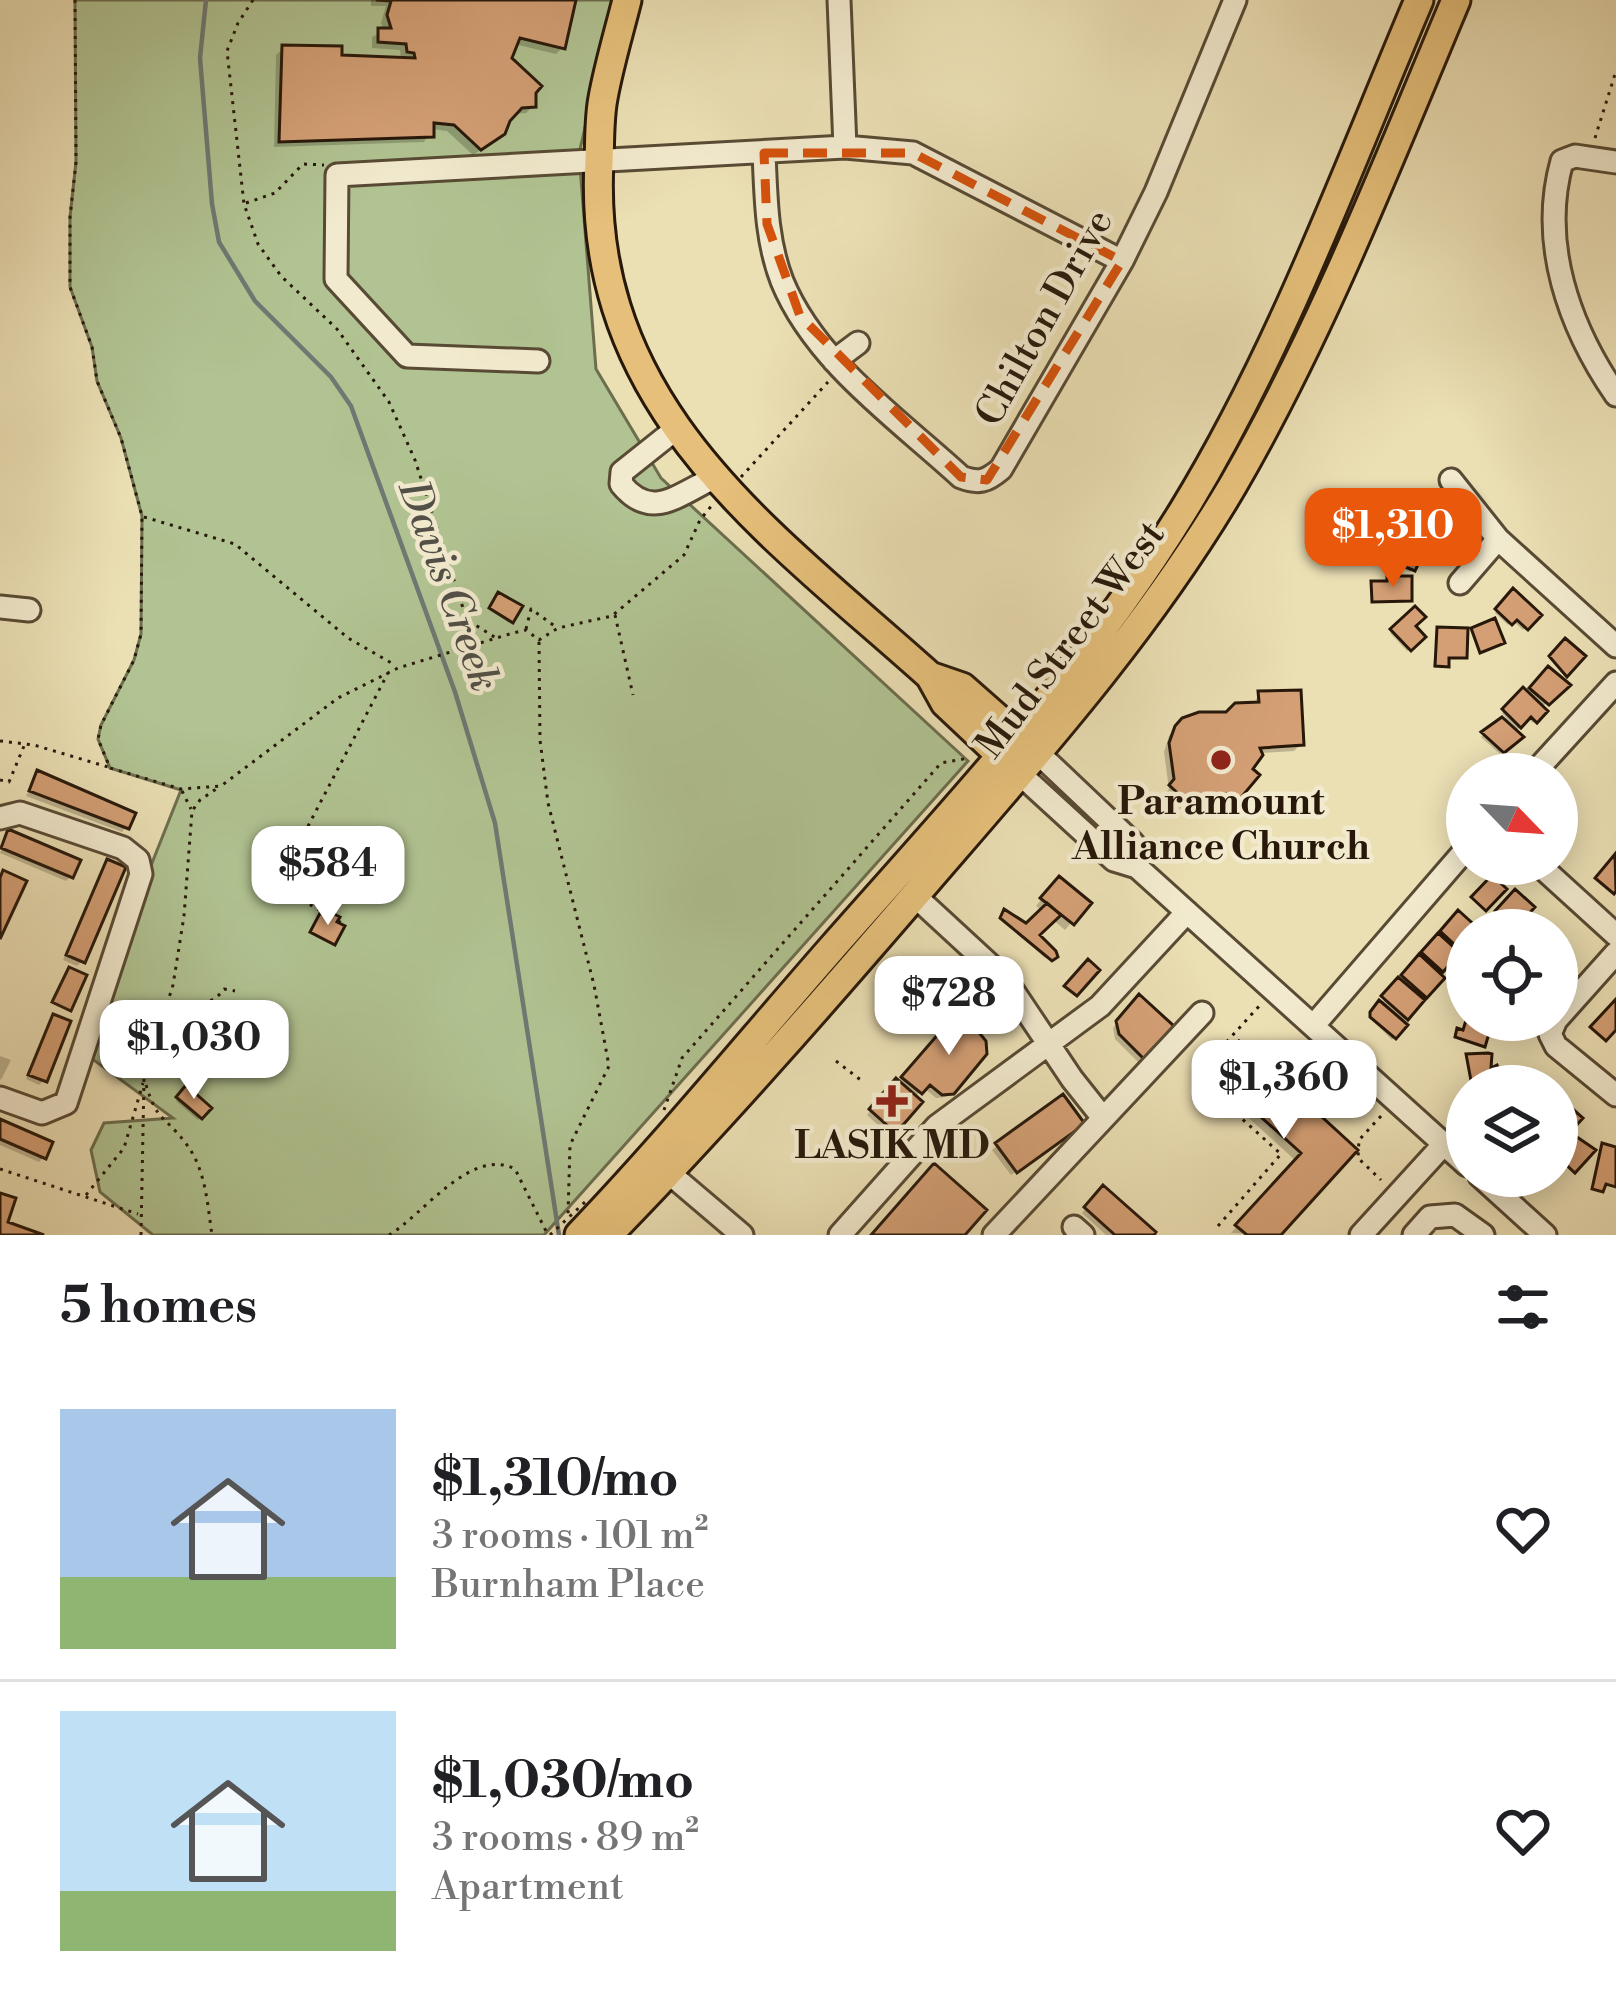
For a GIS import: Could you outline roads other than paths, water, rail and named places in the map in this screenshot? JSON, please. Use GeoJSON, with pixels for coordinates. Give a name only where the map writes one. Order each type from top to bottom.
{"type":"FeatureCollection","features":[{"type":"Feature","properties":{"kind":"main road"},"geometry":{"type":"LineString","coordinates":[[627,0],[603,98],[597,190],[603,258],[624,338],[676,429],[758,522],[930,676],[945,703],[1020,755]]}},
{"type":"Feature","properties":{"kind":"main road","name":"Mud Street West"},"geometry":{"type":"LineString","coordinates":[[608,1235],[915,896],[1020,755],[1184,509],[1279,327],[1419,0]]}},
{"type":"Feature","properties":{"kind":"main road","name":"Mud Street West"},"geometry":{"type":"LineString","coordinates":[[576,1230],[652,1159],[1159,601],[1272,415],[1456,0]]}},
{"type":"Feature","properties":{"kind":"street"},"geometry":{"type":"LineString","coordinates":[[839,0],[845,147]]}},
{"type":"Feature","properties":{"kind":"street","name":"Chilton Drive"},"geometry":{"type":"LineString","coordinates":[[764,153],[767,224],[781,278],[800,316],[837,364],[961,477],[975,483],[987,480],[1001,469],[1122,261],[1156,192],[1235,0]]}},
{"type":"Feature","properties":{"kind":"street"},"geometry":{"type":"LineString","coordinates":[[538,361],[407,356],[336,279],[337,175],[845,147],[913,153],[1122,261]]}},
{"type":"Feature","properties":{"kind":"street"},"geometry":{"type":"LineString","coordinates":[[1616,162],[1575,156],[1562,161],[1556,182],[1554,245],[1576,328],[1616,395]]}},
{"type":"Feature","properties":{"kind":"street"},"geometry":{"type":"LineString","coordinates":[[837,364],[858,343]]}},
{"type":"Feature","properties":{"kind":"street"},"geometry":{"type":"LineString","coordinates":[[676,429],[622,472],[621,484],[633,499],[653,504],[721,483]]}},
{"type":"Feature","properties":{"kind":"street"},"geometry":{"type":"LineString","coordinates":[[1450,480],[1498,539],[1616,646]]}},
{"type":"Feature","properties":{"kind":"street"},"geometry":{"type":"LineString","coordinates":[[1460,583],[1498,539]]}},
{"type":"Feature","properties":{"kind":"street"},"geometry":{"type":"LineString","coordinates":[[0,608],[29,610]]}},
{"type":"Feature","properties":{"kind":"street"},"geometry":{"type":"LineString","coordinates":[[1552,753],[1616,682]]}},
{"type":"Feature","properties":{"kind":"street"},"geometry":{"type":"LineString","coordinates":[[1020,755],[1114,860],[1138,868],[1444,1144],[1361,1235]]}},
{"type":"Feature","properties":{"kind":"street"},"geometry":{"type":"LineString","coordinates":[[0,818],[20,812],[123,848],[138,860],[141,874],[66,1103],[42,1113],[0,1098]]}},
{"type":"Feature","properties":{"kind":"street"},"geometry":{"type":"LineString","coordinates":[[1314,1025],[1446,872]]}},
{"type":"Feature","properties":{"kind":"street"},"geometry":{"type":"LineString","coordinates":[[1561,885],[1616,934]]}},
{"type":"Feature","properties":{"kind":"street"},"geometry":{"type":"LineString","coordinates":[[915,896],[989,961],[1103,1118]]}},
{"type":"Feature","properties":{"kind":"street"},"geometry":{"type":"LineString","coordinates":[[840,1235],[937,1126],[1100,1006],[1187,912]]}},
{"type":"Feature","properties":{"kind":"street"},"geometry":{"type":"LineString","coordinates":[[1578,996],[1616,953]]}},
{"type":"Feature","properties":{"kind":"street"},"geometry":{"type":"LineString","coordinates":[[994,1235],[1202,1013]]}},
{"type":"Feature","properties":{"kind":"street"},"geometry":{"type":"LineString","coordinates":[[1554,1041],[1616,1095]]}},
{"type":"Feature","properties":{"kind":"street"},"geometry":{"type":"LineString","coordinates":[[669,1173],[742,1235]]}},
{"type":"Feature","properties":{"kind":"street"},"geometry":{"type":"LineString","coordinates":[[1503,1197],[1545,1235]]}},
{"type":"Feature","properties":{"kind":"street"},"geometry":{"type":"LineString","coordinates":[[1414,1235],[1430,1217],[1455,1215],[1483,1235]]}},
{"type":"Feature","properties":{"kind":"waterway","name":"Davis Creek"},"geometry":{"type":"LineString","coordinates":[[206,0],[200,58],[219,242],[255,301],[331,377],[351,406],[455,692],[495,823],[559,1235]]}},
{"type":"Feature","properties":{"kind":"place","name":"Paramount Alliance Church"},"geometry":{"type":"Point","coordinates":[1221,760]}},
{"type":"Feature","properties":{"kind":"place","name":"LASIK MD"},"geometry":{"type":"Point","coordinates":[892,1101]}}]}
